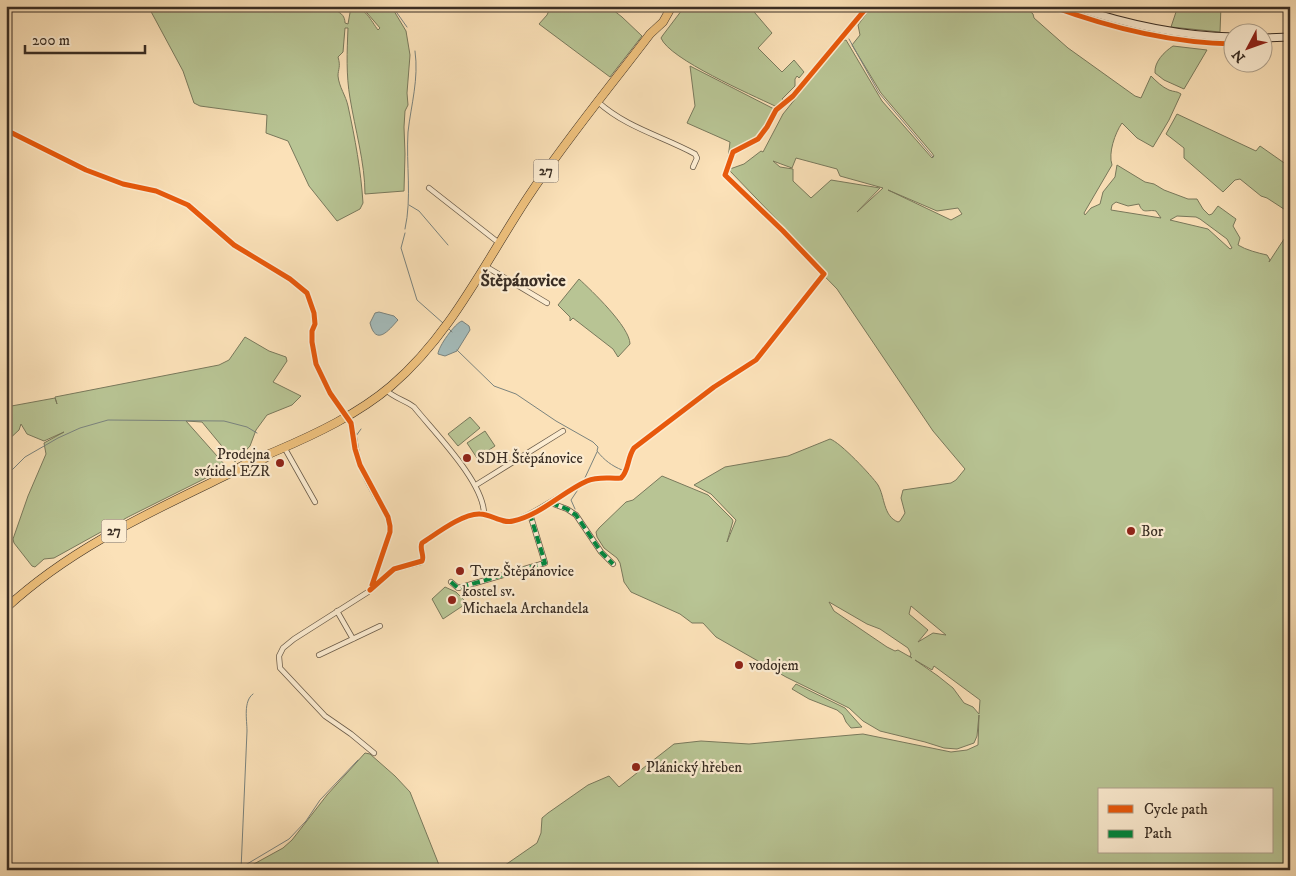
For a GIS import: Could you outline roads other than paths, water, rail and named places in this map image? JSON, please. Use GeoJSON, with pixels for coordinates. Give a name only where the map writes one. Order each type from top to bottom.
{"type":"FeatureCollection","features":[{"type":"Feature","properties":{"kind":"main road","name":"27"},"geometry":{"type":"LineString","coordinates":[[6,608],[56,568],[92,544],[233,472],[252,459],[275,452],[348,416],[386,390],[407,371],[460,306],[538,181],[650,34],[658,19],[671,6]]}},
{"type":"Feature","properties":{"kind":"main road"},"geometry":{"type":"LineString","coordinates":[[1072,6],[1121,22],[1156,30],[1224,36]]}},
{"type":"Feature","properties":{"kind":"main road"},"geometry":{"type":"LineString","coordinates":[[1274,38],[1290,38]]}},
{"type":"Feature","properties":{"kind":"street"},"geometry":{"type":"LineString","coordinates":[[831,50],[868,6]]}},
{"type":"Feature","properties":{"kind":"street"},"geometry":{"type":"LineString","coordinates":[[598,102],[616,117],[630,125],[695,154],[696,158],[693,167]]}},
{"type":"Feature","properties":{"kind":"street"},"geometry":{"type":"LineString","coordinates":[[429,188],[499,243]]}},
{"type":"Feature","properties":{"kind":"street"},"geometry":{"type":"LineString","coordinates":[[485,266],[547,303]]}},
{"type":"Feature","properties":{"kind":"street"},"geometry":{"type":"LineString","coordinates":[[386,390],[391,395],[414,407],[476,485],[483,503],[484,514]]}},
{"type":"Feature","properties":{"kind":"street"},"geometry":{"type":"LineString","coordinates":[[348,416],[353,426],[355,449],[360,465],[384,510],[390,526],[377,573],[370,590]]}},
{"type":"Feature","properties":{"kind":"street"},"geometry":{"type":"LineString","coordinates":[[476,485],[563,432]]}},
{"type":"Feature","properties":{"kind":"street"},"geometry":{"type":"LineString","coordinates":[[284,447],[315,502]]}},
{"type":"Feature","properties":{"kind":"street"},"geometry":{"type":"LineString","coordinates":[[374,753],[325,716],[280,668],[279,656],[283,648],[370,590],[394,569],[422,561],[420,546],[422,543],[468,517],[478,513],[509,522],[530,514],[562,495]]}},
{"type":"Feature","properties":{"kind":"street"},"geometry":{"type":"LineString","coordinates":[[551,503],[567,509],[576,515],[601,552],[613,564]]}},
{"type":"Feature","properties":{"kind":"street"},"geometry":{"type":"LineString","coordinates":[[451,582],[459,588],[545,563],[530,514]]}},
{"type":"Feature","properties":{"kind":"street"},"geometry":{"type":"LineString","coordinates":[[337,611],[353,639]]}},
{"type":"Feature","properties":{"kind":"street"},"geometry":{"type":"LineString","coordinates":[[319,655],[380,626]]}},
{"type":"Feature","properties":{"kind":"water"},"geometry":{"type":"Polygon","coordinates":[[[379,312],[394,316],[398,320],[387,332],[379,335],[373,330],[370,323],[375,313],[379,312]]]}},
{"type":"Feature","properties":{"kind":"water"},"geometry":{"type":"Polygon","coordinates":[[[462,321],[469,326],[470,330],[457,351],[445,356],[438,354],[447,336],[462,321]]]}},
{"type":"Feature","properties":{"kind":"waterway"},"geometry":{"type":"LineString","coordinates":[[392,6],[407,27]]}},
{"type":"Feature","properties":{"kind":"waterway"},"geometry":{"type":"LineString","coordinates":[[849,39],[879,93],[933,157]]}},
{"type":"Feature","properties":{"kind":"waterway"},"geometry":{"type":"LineString","coordinates":[[405,229],[408,205],[408,132],[415,82],[415,51]]}},
{"type":"Feature","properties":{"kind":"waterway"},"geometry":{"type":"LineString","coordinates":[[409,205],[419,211],[448,245]]}},
{"type":"Feature","properties":{"kind":"waterway"},"geometry":{"type":"LineString","coordinates":[[405,233],[401,248],[417,300],[443,323]]}},
{"type":"Feature","properties":{"kind":"waterway"},"geometry":{"type":"LineString","coordinates":[[449,329],[452,332]]}},
{"type":"Feature","properties":{"kind":"waterway"},"geometry":{"type":"LineString","coordinates":[[457,350],[494,386],[516,394],[556,421],[593,442],[598,447],[597,451],[602,457],[622,470]]}},
{"type":"Feature","properties":{"kind":"waterway"},"geometry":{"type":"LineString","coordinates":[[6,476],[25,457],[58,438],[80,428],[108,420],[224,421],[247,427],[257,433]]}},
{"type":"Feature","properties":{"kind":"waterway"},"geometry":{"type":"LineString","coordinates":[[356,436],[361,429]]}},
{"type":"Feature","properties":{"kind":"waterway"},"geometry":{"type":"LineString","coordinates":[[575,509],[571,500],[583,482],[597,452]]}},
{"type":"Feature","properties":{"kind":"waterway"},"geometry":{"type":"LineString","coordinates":[[241,870],[247,731],[246,711],[248,701],[253,694]]}},
{"type":"Feature","properties":{"kind":"waterway"},"geometry":{"type":"LineString","coordinates":[[242,867],[289,839],[306,821],[320,800],[358,760]]}},
{"type":"Feature","properties":{"kind":"place","name":"SDH Štěpánovice"},"geometry":{"type":"Point","coordinates":[467,458]}},
{"type":"Feature","properties":{"kind":"place","name":"Prodejna svítidel EZR"},"geometry":{"type":"Point","coordinates":[280,463]}},
{"type":"Feature","properties":{"kind":"place","name":"Bor"},"geometry":{"type":"Point","coordinates":[1131,531]}},
{"type":"Feature","properties":{"kind":"place","name":"Tvrz Štěpánovice"},"geometry":{"type":"Point","coordinates":[460,571]}},
{"type":"Feature","properties":{"kind":"place","name":"kostel sv. Michaela Archandela"},"geometry":{"type":"Point","coordinates":[452,600]}},
{"type":"Feature","properties":{"kind":"place","name":"vodojem"},"geometry":{"type":"Point","coordinates":[739,665]}},
{"type":"Feature","properties":{"kind":"place","name":"Plánický hřeben"},"geometry":{"type":"Point","coordinates":[636,767]}},
{"type":"Feature","properties":{"kind":"district","name":"Štěpánovice"},"geometry":{"type":"Point","coordinates":[523,281]}}]}
